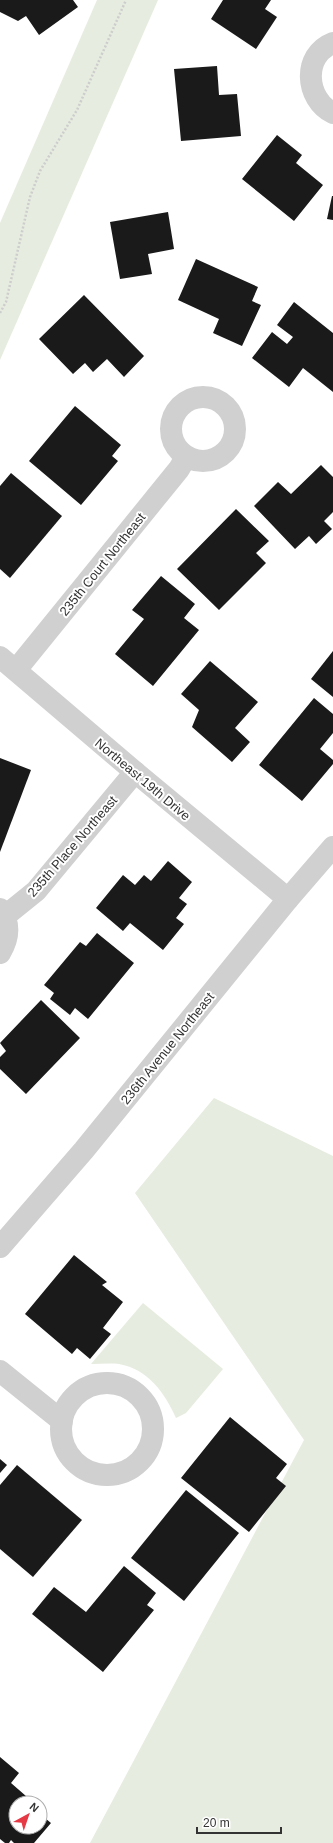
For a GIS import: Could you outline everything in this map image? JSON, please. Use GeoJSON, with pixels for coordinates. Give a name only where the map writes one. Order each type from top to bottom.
{"type":"FeatureCollection","features":[{"type":"Feature","properties":{"kind":"street"},"geometry":{"type":"LineString","coordinates":[[333,43],[321,51],[314,62],[310,74],[312,88],[317,100],[327,110],[333,113]]}},
{"type":"Feature","properties":{"kind":"street","name":"235th Court Northeast"},"geometry":{"type":"LineString","coordinates":[[8,663],[179,469],[186,457]]}},
{"type":"Feature","properties":{"kind":"street","name":"Northeast 19th Drive"},"geometry":{"type":"LineString","coordinates":[[8,663],[135,772],[288,899]]}},
{"type":"Feature","properties":{"kind":"street","name":"235th Place Northeast"},"geometry":{"type":"LineString","coordinates":[[0,953],[6,941],[8,928],[2,913],[36,891],[135,772]]}},
{"type":"Feature","properties":{"kind":"street","name":"236th Avenue Northeast"},"geometry":{"type":"LineString","coordinates":[[0,1247],[84,1150],[288,899],[333,847]]}},
{"type":"Feature","properties":{"kind":"street"},"geometry":{"type":"LineString","coordinates":[[0,1370],[62,1421]]}},
{"type":"Feature","properties":{"kind":"street"},"geometry":{"type":"LineString","coordinates":[[100,1383],[115,1383],[129,1388],[140,1396],[149,1408],[153,1422],[153,1437],[148,1450],[140,1462],[128,1470],[114,1474],[99,1474],[86,1470],[74,1461],[66,1449],[62,1435],[62,1421],[66,1407],[75,1396],[87,1387],[100,1383]]}},
{"type":"Feature","properties":{"kind":"path"},"geometry":{"type":"LineString","coordinates":[[0,313],[6,302],[30,197],[40,171],[77,110],[126,0]]}},
{"type":"Feature","properties":{"kind":"shaded area"},"geometry":{"type":"Polygon","coordinates":[[[97,0],[158,0],[0,360],[0,223],[97,0]]]}},
{"type":"Feature","properties":{"kind":"shaded area"},"geometry":{"type":"Polygon","coordinates":[[[214,1098],[333,1156],[333,1843],[90,1843],[304,1440],[135,1193],[214,1098]]]}},
{"type":"Feature","properties":{"kind":"shaded area"},"geometry":{"type":"Polygon","coordinates":[[[143,1303],[223,1369],[186,1413],[176,1418],[161,1391],[139,1371],[119,1364],[91,1364],[143,1303]]]}},
{"type":"Feature","properties":{"kind":"building"},"geometry":{"type":"Polygon","coordinates":[[[0,0],[73,0],[78,7],[39,35],[26,16],[18,21],[0,12],[0,0]]]}},
{"type":"Feature","properties":{"kind":"building"},"geometry":{"type":"Polygon","coordinates":[[[223,0],[271,0],[265,9],[277,17],[256,49],[211,19],[223,0]]]}},
{"type":"Feature","properties":{"kind":"building"},"geometry":{"type":"Polygon","coordinates":[[[217,66],[219,95],[237,94],[241,136],[181,141],[174,69],[217,66]]]}},
{"type":"Feature","properties":{"kind":"building"},"geometry":{"type":"Polygon","coordinates":[[[277,135],[302,155],[296,163],[323,185],[294,221],[242,179],[277,135]]]}},
{"type":"Feature","properties":{"kind":"building"},"geometry":{"type":"Polygon","coordinates":[[[333,196],[333,220],[327,219],[333,196]]]}},
{"type":"Feature","properties":{"kind":"building"},"geometry":{"type":"Polygon","coordinates":[[[168,212],[174,249],[148,254],[152,274],[120,279],[110,222],[168,212]]]}},
{"type":"Feature","properties":{"kind":"building"},"geometry":{"type":"Polygon","coordinates":[[[196,259],[258,287],[252,301],[261,305],[242,346],[213,333],[219,319],[178,300],[196,259]]]}},
{"type":"Feature","properties":{"kind":"building"},"geometry":{"type":"Polygon","coordinates":[[[84,295],[144,356],[124,377],[107,359],[93,372],[85,363],[73,374],[39,339],[84,295]]]}},
{"type":"Feature","properties":{"kind":"building"},"geometry":{"type":"Polygon","coordinates":[[[294,302],[333,333],[333,392],[303,368],[289,387],[252,358],[272,332],[287,344],[293,337],[277,325],[294,302]]]}},
{"type":"Feature","properties":{"kind":"building"},"geometry":{"type":"Polygon","coordinates":[[[75,406],[121,445],[112,456],[118,461],[81,505],[29,461],[75,406]]]}},
{"type":"Feature","properties":{"kind":"building"},"geometry":{"type":"Polygon","coordinates":[[[321,465],[333,477],[333,512],[324,521],[332,529],[316,544],[309,536],[295,549],[254,506],[278,482],[291,494],[321,465]]]}},
{"type":"Feature","properties":{"kind":"building"},"geometry":{"type":"Polygon","coordinates":[[[11,473],[62,516],[10,578],[0,569],[0,486],[11,473]]]}},
{"type":"Feature","properties":{"kind":"building"},"geometry":{"type":"Polygon","coordinates":[[[236,509],[269,541],[256,553],[266,563],[219,610],[177,569],[236,509]]]}},
{"type":"Feature","properties":{"kind":"building"},"geometry":{"type":"Polygon","coordinates":[[[161,576],[195,604],[184,618],[199,630],[153,686],[115,654],[144,619],[132,610],[161,576]]]}},
{"type":"Feature","properties":{"kind":"building"},"geometry":{"type":"Polygon","coordinates":[[[333,651],[333,697],[311,679],[333,651]]]}},
{"type":"Feature","properties":{"kind":"building"},"geometry":{"type":"Polygon","coordinates":[[[210,661],[258,702],[235,728],[250,742],[232,762],[192,727],[199,710],[181,694],[210,661]]]}},
{"type":"Feature","properties":{"kind":"building"},"geometry":{"type":"Polygon","coordinates":[[[314,698],[333,714],[333,733],[320,749],[333,760],[333,764],[302,801],[259,765],[314,698]]]}},
{"type":"Feature","properties":{"kind":"building"},"geometry":{"type":"Polygon","coordinates":[[[0,758],[31,770],[0,852],[0,758]]]}},
{"type":"Feature","properties":{"kind":"building"},"geometry":{"type":"Polygon","coordinates":[[[168,861],[192,882],[179,898],[187,904],[176,918],[184,924],[163,950],[130,923],[123,931],[96,908],[123,875],[135,885],[144,875],[151,881],[168,861]]]}},
{"type":"Feature","properties":{"kind":"building"},"geometry":{"type":"Polygon","coordinates":[[[97,933],[134,963],[88,1019],[75,1008],[70,1015],[50,999],[54,993],[44,985],[80,942],[86,946],[97,933]]]}},
{"type":"Feature","properties":{"kind":"building"},"geometry":{"type":"Polygon","coordinates":[[[41,1000],[80,1038],[26,1094],[0,1069],[0,1057],[6,1051],[0,1043],[41,1000]]]}},
{"type":"Feature","properties":{"kind":"building"},"geometry":{"type":"Polygon","coordinates":[[[74,1255],[107,1282],[102,1285],[123,1302],[103,1328],[111,1334],[90,1359],[77,1348],[72,1354],[25,1314],[74,1255]]]}},
{"type":"Feature","properties":{"kind":"building"},"geometry":{"type":"Polygon","coordinates":[[[230,1417],[287,1464],[276,1478],[286,1486],[249,1532],[181,1478],[230,1417]]]}},
{"type":"Feature","properties":{"kind":"building"},"geometry":{"type":"Polygon","coordinates":[[[0,1459],[7,1465],[0,1473],[0,1459]]]}},
{"type":"Feature","properties":{"kind":"building"},"geometry":{"type":"Polygon","coordinates":[[[17,1465],[82,1520],[33,1577],[0,1549],[0,1485],[17,1465]]]}},
{"type":"Feature","properties":{"kind":"building"},"geometry":{"type":"Polygon","coordinates":[[[186,1490],[239,1533],[184,1601],[131,1558],[186,1490]]]}},
{"type":"Feature","properties":{"kind":"building"},"geometry":{"type":"Polygon","coordinates":[[[124,1566],[156,1593],[147,1605],[154,1610],[103,1672],[32,1614],[54,1587],[86,1612],[124,1566]]]}},
{"type":"Feature","properties":{"kind":"building"},"geometry":{"type":"Polygon","coordinates":[[[0,1757],[19,1773],[11,1783],[25,1795],[8,1795],[8,1835],[41,1835],[34,1843],[14,1843],[11,1840],[9,1843],[5,1843],[0,1839],[0,1757]]]}}]}
